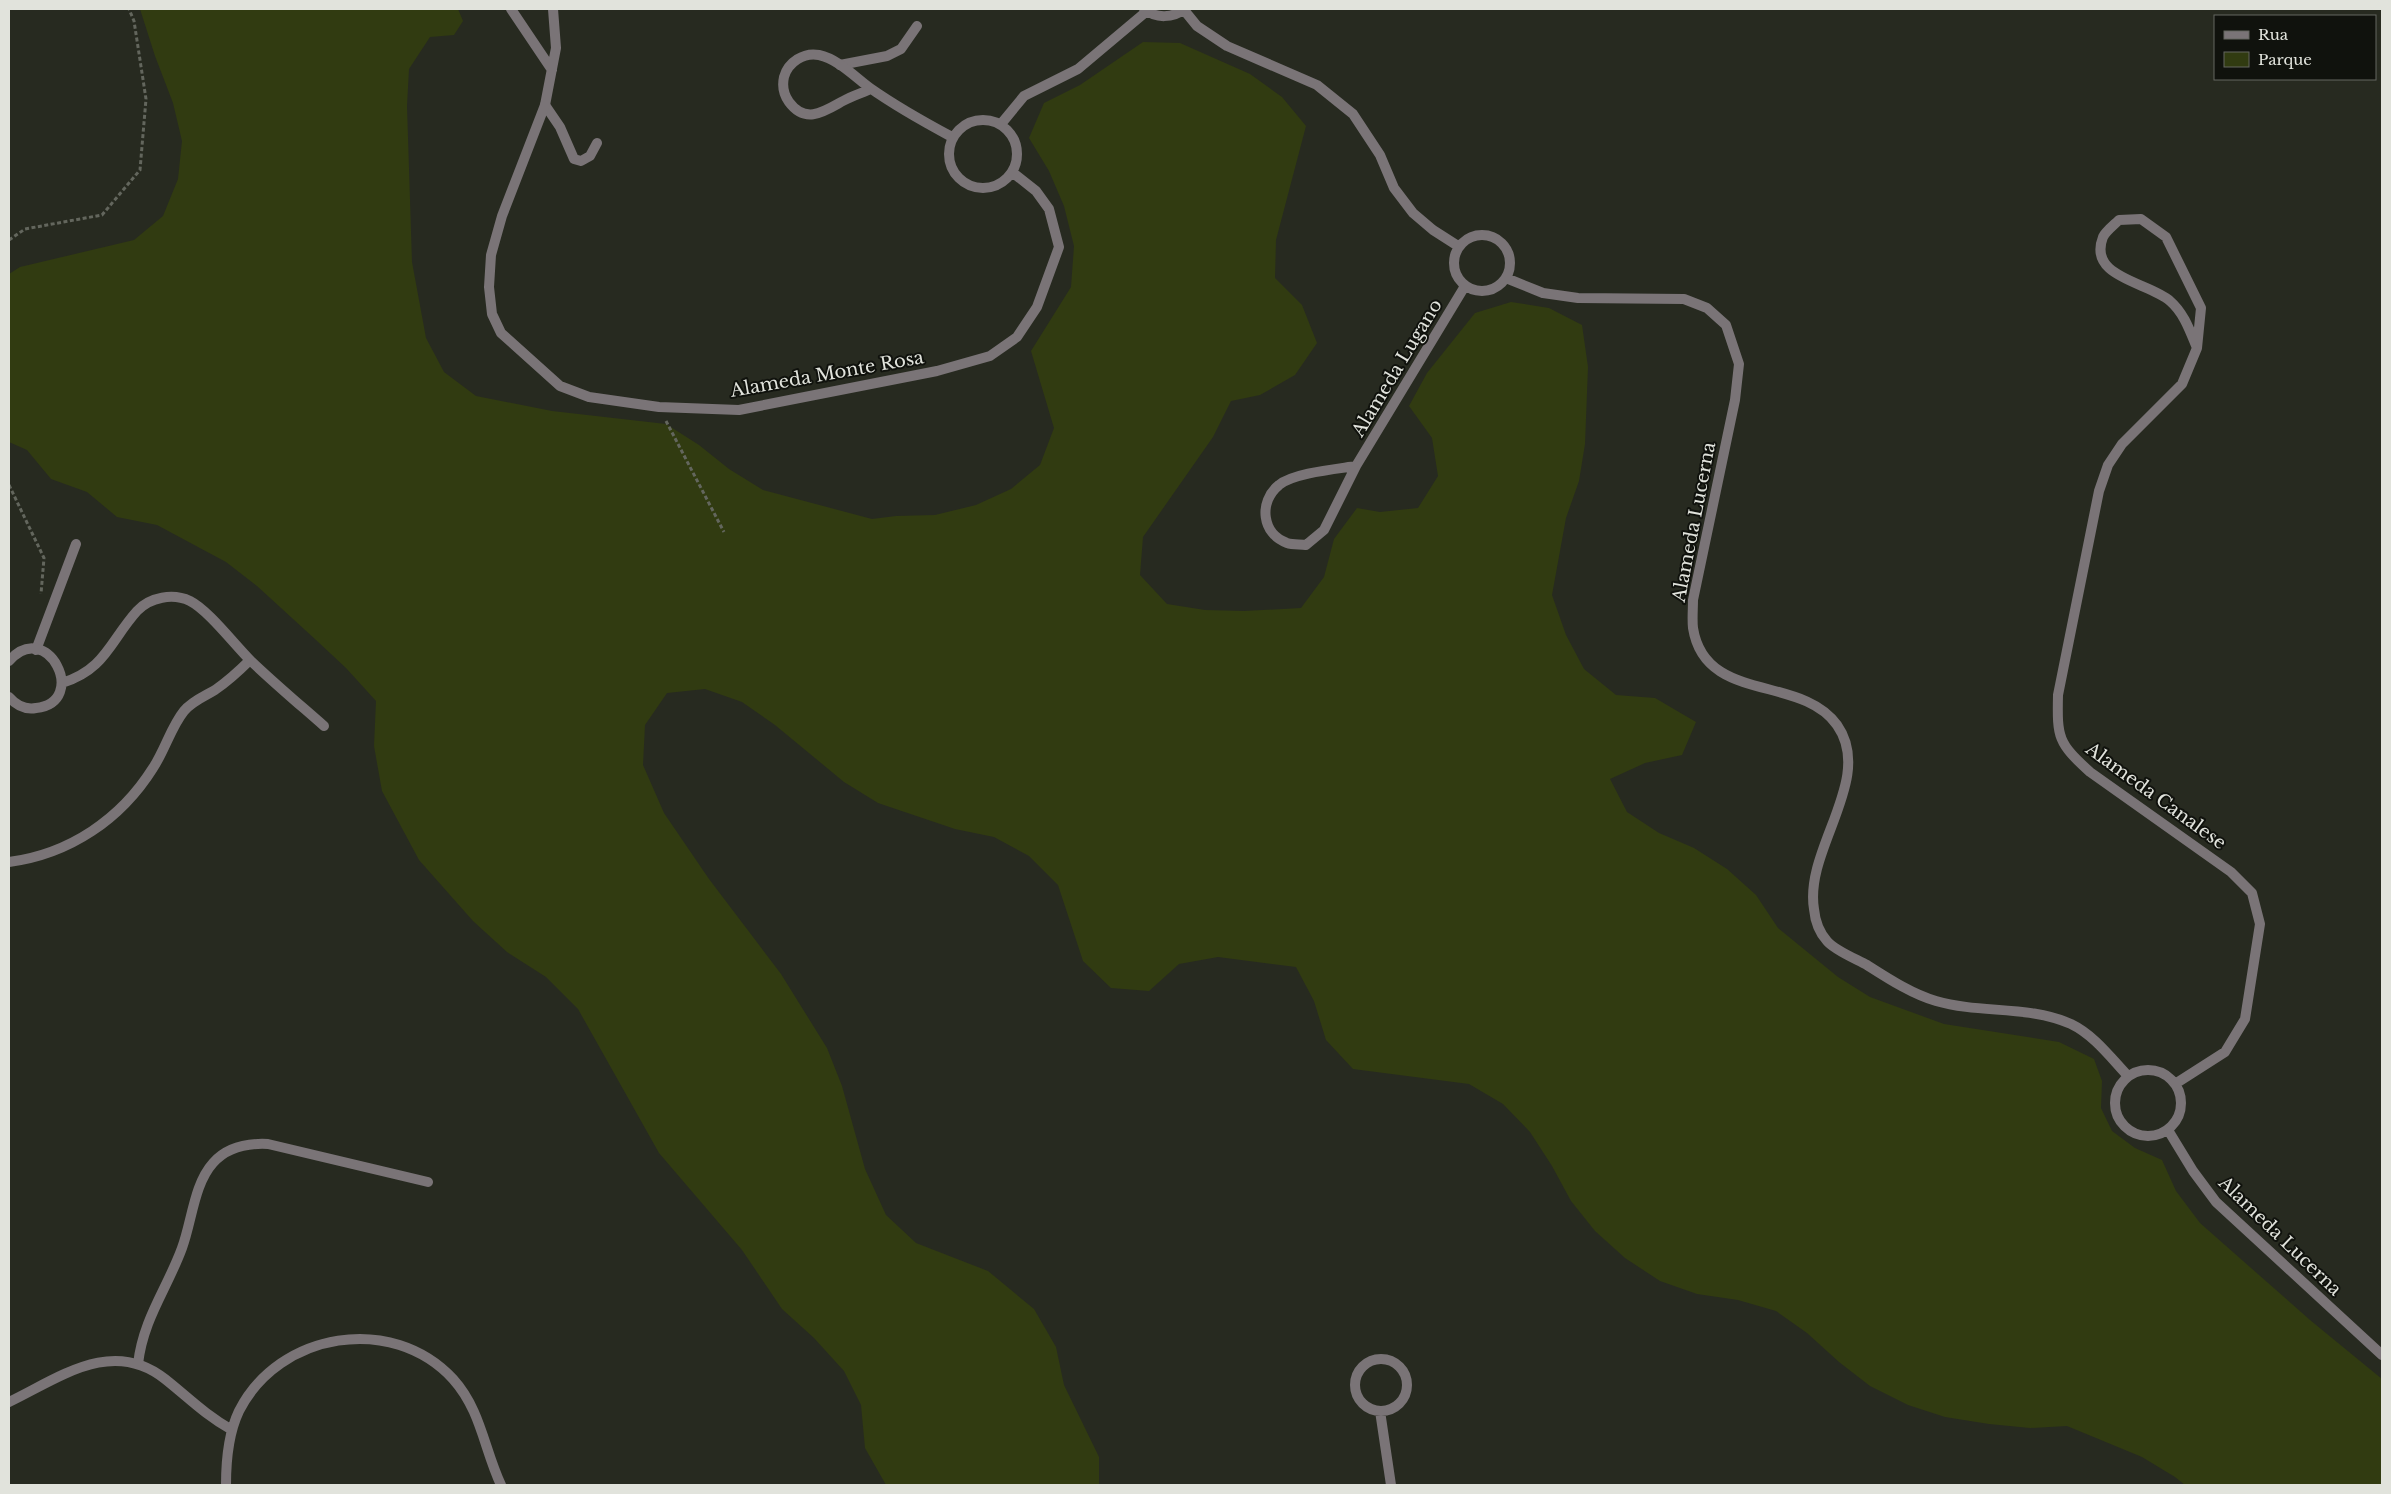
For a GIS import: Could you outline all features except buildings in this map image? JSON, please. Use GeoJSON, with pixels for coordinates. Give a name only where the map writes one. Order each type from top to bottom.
{"type":"FeatureCollection","features":[{"type":"Feature","properties":{"kind":"street"},"geometry":{"type":"LineString","coordinates":[[511,9],[552,70]]}},
{"type":"Feature","properties":{"kind":"street","name":"Alameda Monte Rosa"},"geometry":{"type":"LineString","coordinates":[[553,9],[556,48],[545,105],[502,216],[491,255],[489,287],[492,314],[501,334],[560,386],[590,397],[659,407],[739,410],[938,371],[990,356],[1017,337],[1038,307],[1060,247],[1049,209],[1036,191],[1012,172]]}},
{"type":"Feature","properties":{"kind":"street"},"geometry":{"type":"LineString","coordinates":[[1001,124],[1024,96],[1078,68],[1146,10],[1156,16],[1166,17],[1184,9],[1197,26],[1227,46],[1316,85],[1353,114],[1380,155],[1394,188],[1413,213],[1433,230],[1458,246]]}},
{"type":"Feature","properties":{"kind":"street"},"geometry":{"type":"LineString","coordinates":[[840,65],[887,56],[901,49],[917,26]]}},
{"type":"Feature","properties":{"kind":"street"},"geometry":{"type":"LineString","coordinates":[[871,89],[843,101],[824,113],[814,115],[796,109],[789,102],[784,93],[783,83],[791,64],[799,58],[819,54],[840,65],[871,89],[915,118],[952,137]]}},
{"type":"Feature","properties":{"kind":"street"},"geometry":{"type":"LineString","coordinates":[[545,105],[560,127],[574,159],[582,161],[590,156],[598,143]]}},
{"type":"Feature","properties":{"kind":"street"},"geometry":{"type":"LineString","coordinates":[[979,120],[990,120],[1001,124],[1009,131],[1017,151],[1017,162],[1012,172],[1004,181],[994,186],[982,188],[971,186],[961,180],[953,171],[949,160],[949,148],[952,137],[959,128],[979,120]]}},
{"type":"Feature","properties":{"kind":"street","name":"Alameda Canalese"},"geometry":{"type":"LineString","coordinates":[[2175,1084],[2225,1052],[2245,1019],[2260,924],[2252,893],[2232,872],[2090,772],[2069,753],[2057,729],[2060,685],[2099,491],[2108,465],[2122,444],[2182,384],[2197,348],[2201,308],[2166,237],[2141,219],[2119,220],[2104,236],[2100,254],[2108,269],[2169,300],[2183,316],[2197,348]]}},
{"type":"Feature","properties":{"kind":"street"},"geometry":{"type":"LineString","coordinates":[[1484,234],[1498,239],[1508,250],[1511,264],[1506,278],[1498,287],[1488,291],[1476,291],[1465,286],[1456,275],[1454,267],[1453,260],[1458,246],[1470,236],[1484,234]]}},
{"type":"Feature","properties":{"kind":"street","name":"Alameda Lucerna"},"geometry":{"type":"LineString","coordinates":[[1506,278],[1543,293],[1578,298],[1684,299],[1707,308],[1726,325],[1739,364],[1735,400],[1693,600],[1693,629],[1702,652],[1717,670],[1738,681],[1798,697],[1825,711],[1838,726],[1848,749],[1848,780],[1817,862],[1813,883],[1812,902],[1816,922],[1827,942],[1900,986],[1936,1001],[1984,1009],[2041,1013],[2072,1025],[2096,1042],[2128,1076]]}},
{"type":"Feature","properties":{"kind":"street","name":"Alameda Lugano"},"geometry":{"type":"LineString","coordinates":[[1356,466],[1304,474],[1279,484],[1267,501],[1265,518],[1272,534],[1288,544],[1306,545],[1324,530],[1356,466],[1465,286]]}},
{"type":"Feature","properties":{"kind":"street"},"geometry":{"type":"LineString","coordinates":[[36,650],[76,544]]}},
{"type":"Feature","properties":{"kind":"street"},"geometry":{"type":"LineString","coordinates":[[62,683],[82,675],[95,667],[106,656],[138,610],[153,600],[180,598],[197,605],[250,660],[324,726]]}},
{"type":"Feature","properties":{"kind":"street"},"geometry":{"type":"LineString","coordinates":[[9,661],[18,653],[36,650],[53,658],[59,665],[62,683],[54,699],[39,708],[20,706],[9,697]]}},
{"type":"Feature","properties":{"kind":"street"},"geometry":{"type":"LineString","coordinates":[[9,862],[59,849],[86,835],[116,814],[133,798],[154,766],[182,713],[231,678],[250,660]]}},
{"type":"Feature","properties":{"kind":"street"},"geometry":{"type":"LineString","coordinates":[[2148,1070],[2168,1077],[2175,1084],[2180,1093],[2181,1109],[2175,1123],[2168,1130],[2153,1136],[2138,1135],[2121,1123],[2115,1103],[2116,1093],[2128,1076],[2148,1070]]}},
{"type":"Feature","properties":{"kind":"street","name":"Alameda Lucerna"},"geometry":{"type":"LineString","coordinates":[[2168,1130],[2193,1171],[2216,1202],[2382,1355]]}},
{"type":"Feature","properties":{"kind":"street"},"geometry":{"type":"LineString","coordinates":[[138,1364],[147,1322],[176,1265],[186,1238],[200,1182],[214,1162],[224,1154],[245,1145],[268,1144],[428,1182]]}},
{"type":"Feature","properties":{"kind":"street"},"geometry":{"type":"LineString","coordinates":[[226,1485],[228,1451],[232,1430],[248,1397],[259,1383],[286,1359],[302,1350],[337,1340],[364,1338],[391,1342],[424,1356],[440,1367],[464,1393],[481,1425],[502,1485]]}},
{"type":"Feature","properties":{"kind":"street"},"geometry":{"type":"LineString","coordinates":[[1380,1359],[1396,1364],[1406,1378],[1407,1386],[1402,1402],[1388,1410],[1380,1411],[1364,1405],[1355,1390],[1358,1372],[1371,1361],[1380,1359]]}},
{"type":"Feature","properties":{"kind":"street"},"geometry":{"type":"LineString","coordinates":[[9,1402],[84,1365],[111,1360],[138,1364],[166,1379],[203,1412],[232,1430]]}},
{"type":"Feature","properties":{"kind":"street"},"geometry":{"type":"LineString","coordinates":[[1380,1411],[1391,1485]]}},
{"type":"Feature","properties":{"kind":"path"},"geometry":{"type":"LineString","coordinates":[[9,240],[25,229],[102,215],[140,170],[146,99],[134,21],[129,9]]}},
{"type":"Feature","properties":{"kind":"path"},"geometry":{"type":"LineString","coordinates":[[659,407],[724,532]]}},
{"type":"Feature","properties":{"kind":"path"},"geometry":{"type":"LineString","coordinates":[[9,485],[44,558],[40,604]]}},
{"type":"Feature","properties":{"kind":"green space"},"geometry":{"type":"Polygon","coordinates":[[[140,9],[458,9],[463,21],[454,35],[430,37],[409,69],[407,106],[412,262],[426,338],[444,372],[476,396],[552,411],[666,424],[699,445],[729,469],[763,490],[872,519],[935,515],[976,505],[1011,489],[1040,465],[1054,428],[1031,351],[1071,287],[1074,246],[1064,206],[1049,171],[1029,138],[1044,103],[1080,85],[1143,42],[1180,43],[1250,74],[1282,97],[1306,126],[1276,240],[1275,278],[1302,305],[1317,343],[1295,375],[1260,395],[1231,401],[1213,437],[1143,537],[1140,575],[1167,604],[1205,610],[1244,611],[1301,608],[1324,577],[1334,539],[1357,508],[1380,512],[1418,508],[1438,476],[1432,438],[1409,406],[1427,373],[1475,313],[1511,302],[1549,308],[1582,325],[1588,367],[1585,444],[1579,481],[1566,518],[1552,595],[1566,635],[1584,669],[1616,695],[1655,698],[1696,722],[1682,755],[1645,763],[1610,779],[1627,812],[1659,833],[1694,848],[1727,869],[1756,895],[1778,928],[1838,977],[1870,997],[1944,1024],[2059,1042],[2094,1059],[2102,1081],[2101,1108],[2112,1131],[2135,1148],[2162,1160],[2176,1191],[2200,1223],[2310,1320],[2382,1379],[2382,1485],[2185,1485],[2142,1457],[2067,1426],[2030,1428],[1989,1424],[1945,1417],[1908,1405],[1870,1386],[1839,1362],[1807,1333],[1776,1311],[1738,1300],[1697,1294],[1660,1281],[1625,1258],[1595,1231],[1571,1201],[1552,1166],[1530,1132],[1503,1104],[1469,1084],[1353,1069],[1326,1040],[1314,1001],[1296,967],[1218,957],[1179,964],[1149,991],[1111,988],[1083,961],[1058,885],[1029,856],[994,837],[955,829],[878,803],[844,782],[775,725],[742,702],[705,689],[667,693],[645,725],[643,765],[664,813],[709,879],[781,974],[827,1048],[842,1086],[865,1169],[886,1215],[916,1243],[988,1271],[1034,1309],[1056,1347],[1064,1385],[1099,1457],[1099,1485],[886,1485],[865,1448],[861,1405],[844,1371],[814,1338],[782,1309],[742,1250],[659,1153],[578,1009],[546,977],[507,952],[473,921],[419,860],[382,791],[374,746],[376,701],[346,668],[316,640],[257,586],[226,562],[157,525],[117,517],[87,492],[51,479],[27,450],[9,442],[9,274],[20,267],[134,240],[163,216],[178,179],[182,141],[173,103],[140,9]]]}}]}
